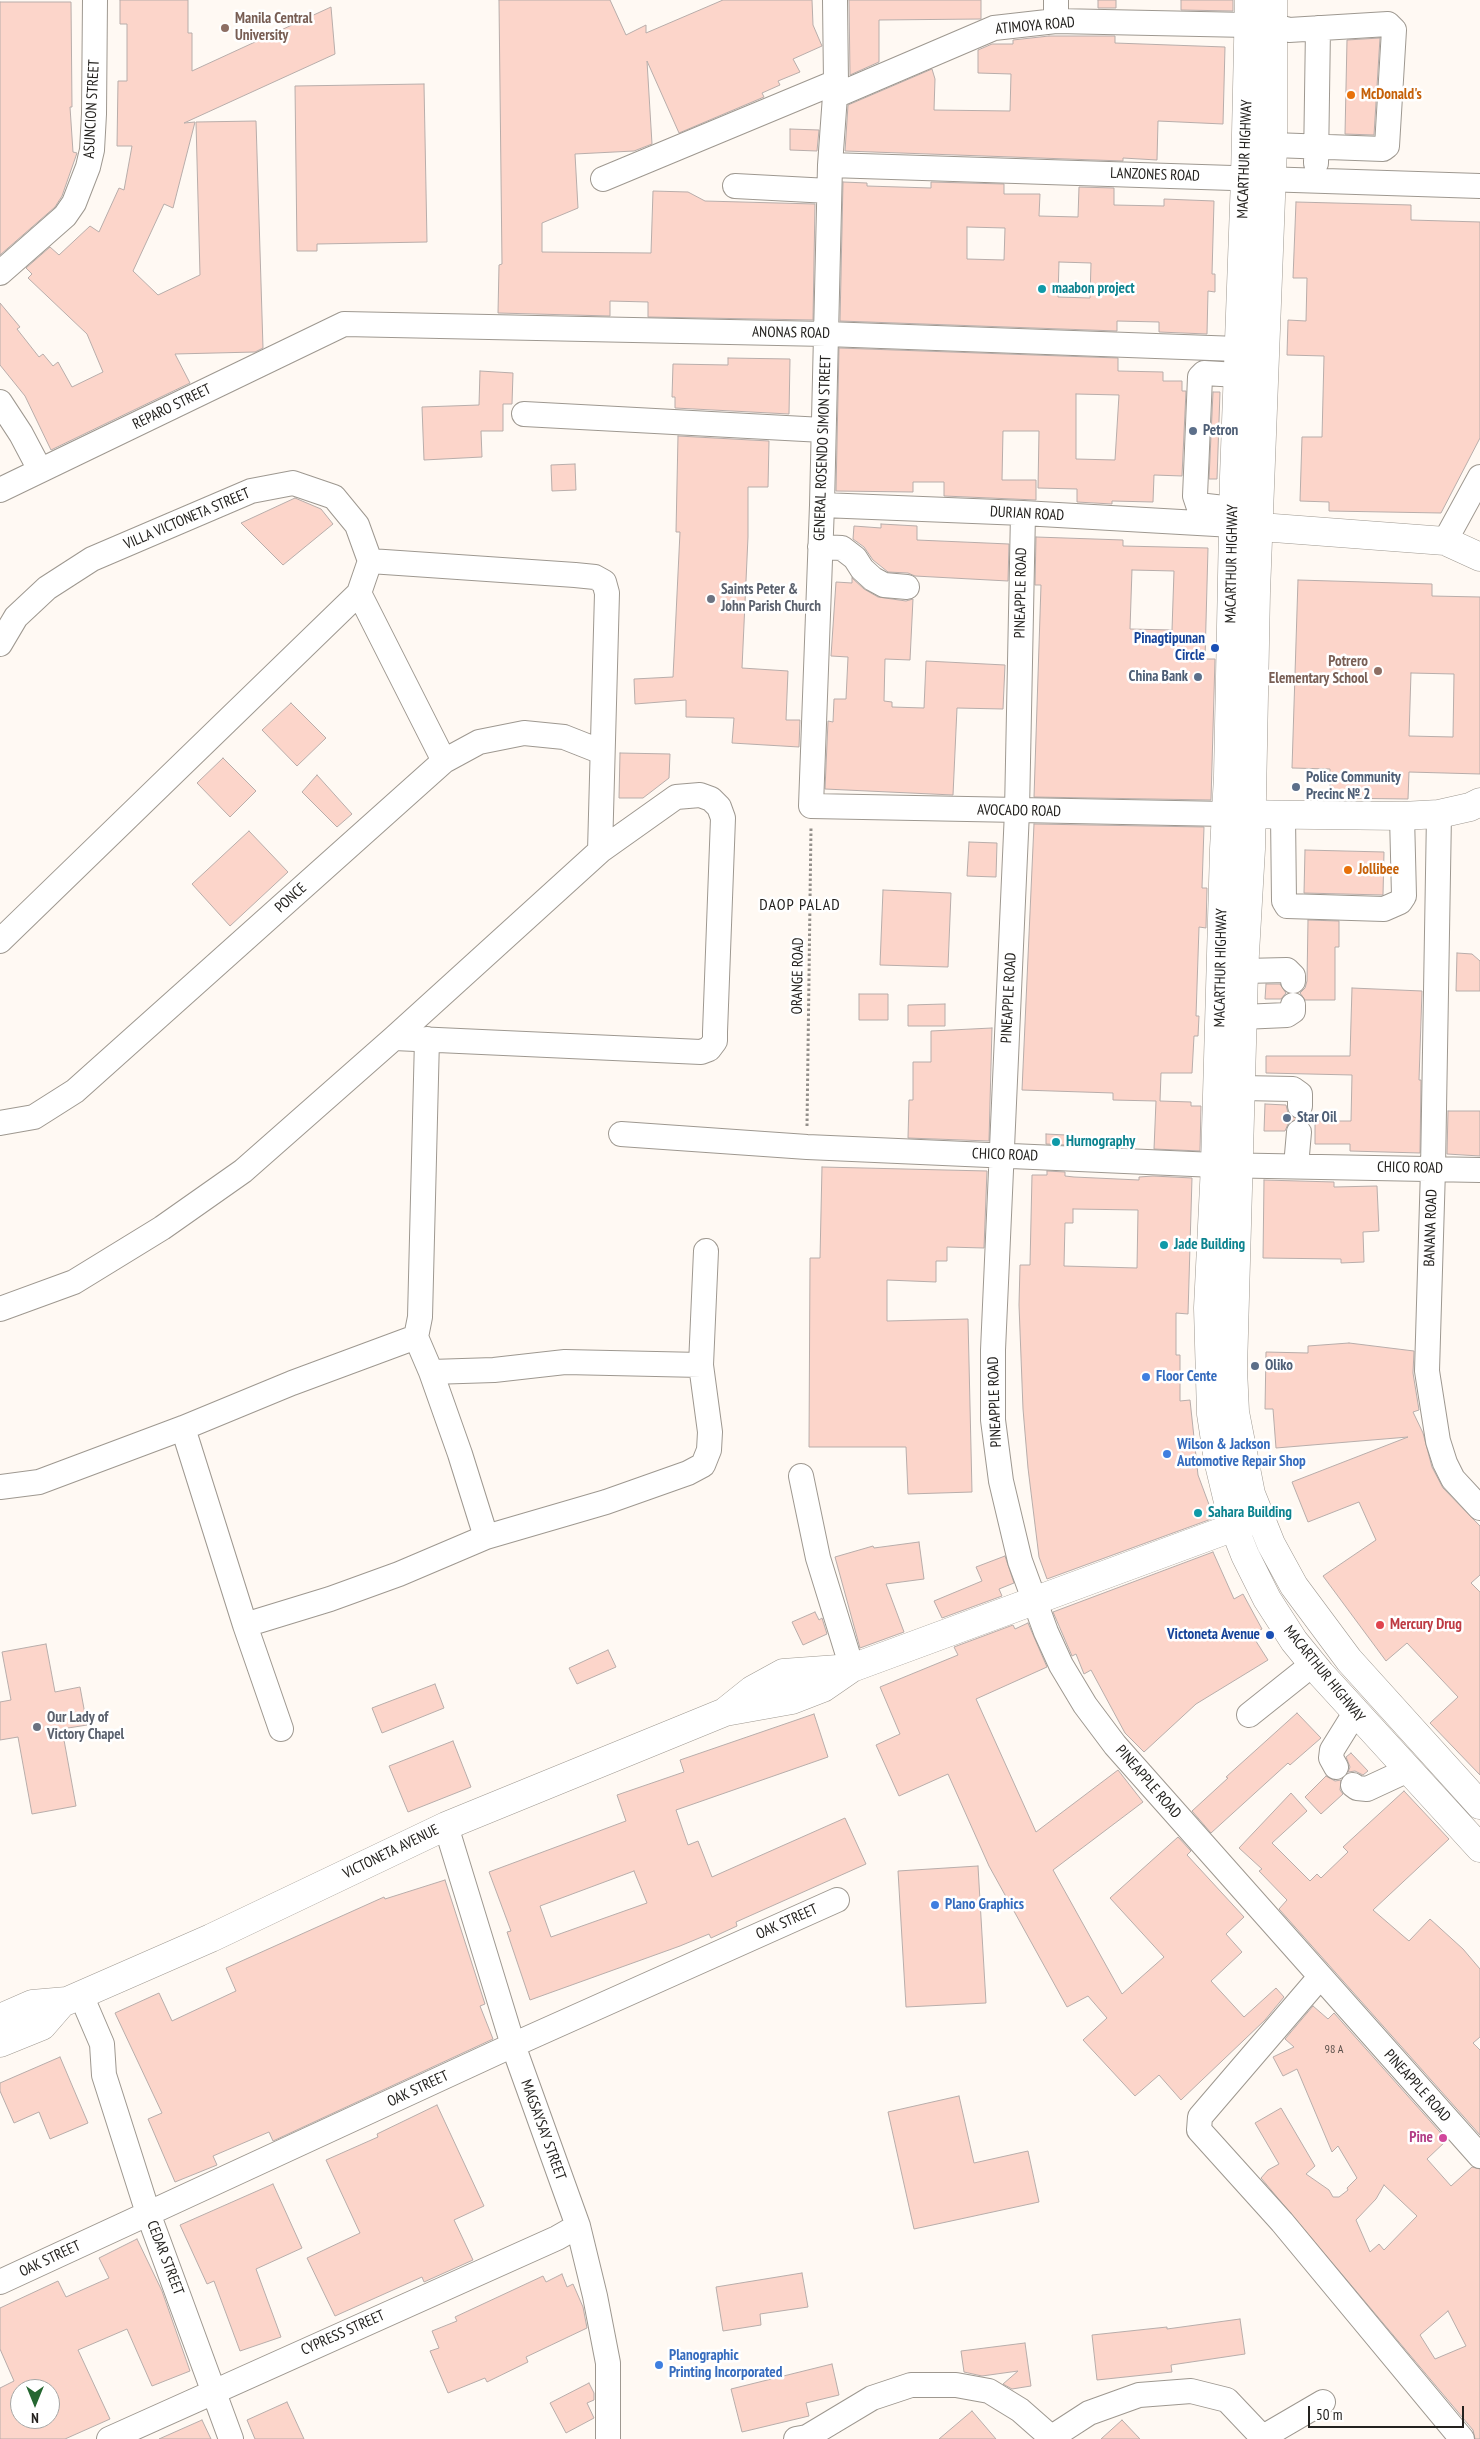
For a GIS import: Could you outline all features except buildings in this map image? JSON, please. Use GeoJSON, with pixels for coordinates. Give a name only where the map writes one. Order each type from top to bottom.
{"type":"FeatureCollection","features":[{"type":"Feature","properties":{"kind":"main road","name":"MACARTHUR HIGHWAY"},"geometry":{"type":"LineString","coordinates":[[1260,12],[1274,145],[1258,178],[1238,362],[1241,520],[1239,815],[1227,1165],[1234,1395],[1242,1456],[1251,1494],[1271,1544],[1294,1586],[1321,1625],[1349,1660],[1479,1803]]}},
{"type":"Feature","properties":{"kind":"main road","name":"MACARTHUR HIGHWAY"},"geometry":{"type":"LineString","coordinates":[[1241,520],[1258,178],[1260,12]]}},
{"type":"Feature","properties":{"kind":"main road"},"geometry":{"type":"LineString","coordinates":[[1241,520],[1445,541],[1480,558]]}},
{"type":"Feature","properties":{"kind":"main road"},"geometry":{"type":"LineString","coordinates":[[1239,815],[1402,816],[1438,814],[1470,807],[1480,802]]}},
{"type":"Feature","properties":{"kind":"main road","name":"MACARTHUR HIGHWAY"},"geometry":{"type":"LineString","coordinates":[[1239,815],[1248,894],[1242,1017],[1242,1088],[1227,1165],[1208,1308],[1208,1369],[1218,1460],[1234,1527],[1245,1555],[1268,1600],[1294,1641],[1355,1713],[1480,1848]]}},
{"type":"Feature","properties":{"kind":"main road","name":"VICTONETA AVENUE"},"geometry":{"type":"LineString","coordinates":[[0,2018],[32,2004],[70,2000],[211,1938],[446,1826],[725,1712],[792,1700],[823,1688],[852,1668],[1034,1599],[1259,1518]]}},
{"type":"Feature","properties":{"kind":"main road","name":"VICTONETA AVENUE"},"geometry":{"type":"LineString","coordinates":[[0,2043],[42,2026],[70,2000]]}},
{"type":"Feature","properties":{"kind":"street","name":"ASUNCION STREET"},"geometry":{"type":"LineString","coordinates":[[0,273],[65,216],[74,203],[88,168],[92,150],[94,114],[95,0]]}},
{"type":"Feature","properties":{"kind":"street","name":"GENERAL ROSENDO SIMON STREET"},"geometry":{"type":"LineString","coordinates":[[811,806],[822,505],[829,191],[836,89],[835,0]]}},
{"type":"Feature","properties":{"kind":"street","name":"ATIMOYA ROAD"},"geometry":{"type":"LineString","coordinates":[[603,179],[994,28],[1056,11],[1260,12],[1289,30],[1388,24],[1394,30],[1387,146],[1383,149],[1316,147]]}},
{"type":"Feature","properties":{"kind":"street"},"geometry":{"type":"LineString","coordinates":[[1316,180],[1318,28]]}},
{"type":"Feature","properties":{"kind":"street"},"geometry":{"type":"LineString","coordinates":[[1274,145],[1316,147]]}},
{"type":"Feature","properties":{"kind":"street","name":"LANZONES ROAD"},"geometry":{"type":"LineString","coordinates":[[830,165],[1480,186]]}},
{"type":"Feature","properties":{"kind":"street"},"geometry":{"type":"LineString","coordinates":[[735,186],[829,191]]}},
{"type":"Feature","properties":{"kind":"street","name":"ANONAS ROAD"},"geometry":{"type":"LineString","coordinates":[[344,324],[826,334],[1238,362]]}},
{"type":"Feature","properties":{"kind":"street","name":"REPARO STREET"},"geometry":{"type":"LineString","coordinates":[[0,490],[344,324]]}},
{"type":"Feature","properties":{"kind":"street"},"geometry":{"type":"LineString","coordinates":[[1238,362],[1204,373],[1200,377],[1195,496],[1198,505],[1241,520]]}},
{"type":"Feature","properties":{"kind":"street"},"geometry":{"type":"LineString","coordinates":[[0,402],[21,434],[40,470]]}},
{"type":"Feature","properties":{"kind":"street"},"geometry":{"type":"LineString","coordinates":[[524,414],[823,430]]}},
{"type":"Feature","properties":{"kind":"street"},"geometry":{"type":"LineString","coordinates":[[1445,541],[1480,477]]}},
{"type":"Feature","properties":{"kind":"street","name":"VILLA VICTONETA STREET"},"geometry":{"type":"LineString","coordinates":[[0,644],[16,618],[41,594],[92,559],[251,491],[293,483],[334,497],[357,525],[370,561]]}},
{"type":"Feature","properties":{"kind":"street","name":"DURIAN ROAD"},"geometry":{"type":"LineString","coordinates":[[822,505],[1241,520]]}},
{"type":"Feature","properties":{"kind":"street","name":"PINEAPPLE ROAD"},"geometry":{"type":"LineString","coordinates":[[1023,513],[1017,811],[993,1350],[993,1420],[1001,1481],[1020,1561],[1062,1665],[1085,1705],[1115,1745],[1480,2156]]}},
{"type":"Feature","properties":{"kind":"street"},"geometry":{"type":"LineString","coordinates":[[820,547],[842,548],[855,558],[862,569],[873,579],[884,585],[907,588]]}},
{"type":"Feature","properties":{"kind":"street"},"geometry":{"type":"LineString","coordinates":[[0,941],[359,593],[370,561],[575,575],[603,580],[607,593],[600,851]]}},
{"type":"Feature","properties":{"kind":"street"},"geometry":{"type":"LineString","coordinates":[[359,593],[444,761]]}},
{"type":"Feature","properties":{"kind":"street","name":"PONCE"},"geometry":{"type":"LineString","coordinates":[[0,1123],[34,1117],[75,1091],[444,761],[479,742],[524,733],[564,737],[602,752]]}},
{"type":"Feature","properties":{"kind":"street"},"geometry":{"type":"LineString","coordinates":[[0,1309],[74,1282],[162,1228],[243,1171],[394,1038],[600,851],[676,797],[700,795],[711,799],[719,807],[723,818],[715,1041],[709,1049],[700,1052],[394,1038]]}},
{"type":"Feature","properties":{"kind":"street","name":"AVOCADO ROAD"},"geometry":{"type":"LineString","coordinates":[[811,806],[1239,815]]}},
{"type":"Feature","properties":{"kind":"street","name":"BANANA ROAD"},"geometry":{"type":"LineString","coordinates":[[1438,814],[1433,1169],[1427,1371],[1438,1441],[1445,1463],[1453,1478],[1480,1508]]}},
{"type":"Feature","properties":{"kind":"street"},"geometry":{"type":"LineString","coordinates":[[1283,815],[1284,901],[1292,908],[1384,909],[1400,902],[1404,896],[1402,816]]}},
{"type":"Feature","properties":{"kind":"street"},"geometry":{"type":"LineString","coordinates":[[1248,894],[1283,894]]}},
{"type":"Feature","properties":{"kind":"street"},"geometry":{"type":"LineString","coordinates":[[1244,971],[1287,970],[1293,976],[1293,981]]}},
{"type":"Feature","properties":{"kind":"street"},"geometry":{"type":"LineString","coordinates":[[1242,1017],[1287,1016],[1293,1011],[1293,1005]]}},
{"type":"Feature","properties":{"kind":"street"},"geometry":{"type":"LineString","coordinates":[[427,1039],[420,1317],[416,1337],[431,1372],[460,1454],[486,1537]]}},
{"type":"Feature","properties":{"kind":"street"},"geometry":{"type":"LineString","coordinates":[[1242,1088],[1293,1089],[1300,1094],[1300,1106]]}},
{"type":"Feature","properties":{"kind":"street"},"geometry":{"type":"LineString","coordinates":[[1296,1166],[1299,1132]]}},
{"type":"Feature","properties":{"kind":"street","name":"CHICO ROAD"},"geometry":{"type":"LineString","coordinates":[[621,1134],[807,1147],[1227,1165],[1480,1170]]}},
{"type":"Feature","properties":{"kind":"street"},"geometry":{"type":"LineString","coordinates":[[245,1625],[330,1599],[399,1574],[486,1537],[606,1502],[703,1466],[709,1450],[710,1432],[701,1365],[706,1251]]}},
{"type":"Feature","properties":{"kind":"street"},"geometry":{"type":"LineString","coordinates":[[0,1487],[39,1482],[183,1428],[292,1383],[416,1337]]}},
{"type":"Feature","properties":{"kind":"street"},"geometry":{"type":"LineString","coordinates":[[431,1372],[494,1370],[565,1362],[701,1365]]}},
{"type":"Feature","properties":{"kind":"street"},"geometry":{"type":"LineString","coordinates":[[183,1428],[245,1625],[281,1729]]}},
{"type":"Feature","properties":{"kind":"street"},"geometry":{"type":"LineString","coordinates":[[801,1476],[818,1558],[852,1668]]}},
{"type":"Feature","properties":{"kind":"street"},"geometry":{"type":"LineString","coordinates":[[1249,1715],[1313,1664]]}},
{"type":"Feature","properties":{"kind":"street"},"geometry":{"type":"LineString","coordinates":[[1336,1767],[1330,1758],[1332,1750],[1355,1713]]}},
{"type":"Feature","properties":{"kind":"street"},"geometry":{"type":"LineString","coordinates":[[1353,1785],[1357,1788],[1367,1789],[1408,1770]]}},
{"type":"Feature","properties":{"kind":"street"},"geometry":{"type":"LineString","coordinates":[[1457,1822],[1479,1803]]}},
{"type":"Feature","properties":{"kind":"street","name":"MAGSAYSAY STREET"},"geometry":{"type":"LineString","coordinates":[[446,1826],[513,2045],[578,2226],[595,2296],[608,2363],[608,2439]]}},
{"type":"Feature","properties":{"kind":"street","name":"OAK STREET"},"geometry":{"type":"LineString","coordinates":[[0,2282],[513,2045],[837,1900]]}},
{"type":"Feature","properties":{"kind":"street"},"geometry":{"type":"LineString","coordinates":[[1320,1977],[1200,2117],[1199,2130],[1282,2222],[1462,2439]]}},
{"type":"Feature","properties":{"kind":"street","name":"CEDAR STREET"},"geometry":{"type":"LineString","coordinates":[[70,2000],[85,2045],[104,2075],[148,2213],[232,2439]]}},
{"type":"Feature","properties":{"kind":"street","name":"CYPRESS STREET"},"geometry":{"type":"LineString","coordinates":[[109,2439],[214,2390],[557,2238],[578,2226]]}},
{"type":"Feature","properties":{"kind":"street"},"geometry":{"type":"LineString","coordinates":[[803,2438],[872,2398],[911,2385],[956,2386],[989,2391],[1020,2410],[1052,2438],[1089,2413],[1139,2395],[1191,2391],[1226,2400],[1264,2438],[1323,2402]]}},
{"type":"Feature","properties":{"kind":"path","name":"ORANGE ROAD"},"geometry":{"type":"LineString","coordinates":[[807,1147],[811,806]]}},
{"type":"Feature","properties":{"kind":"place","name":"Manila Central University"},"geometry":{"type":"Point","coordinates":[225,28]}},
{"type":"Feature","properties":{"kind":"place","name":"McDonald's"},"geometry":{"type":"Point","coordinates":[1351,95]}},
{"type":"Feature","properties":{"kind":"place","name":"maabon project"},"geometry":{"type":"Point","coordinates":[1042,289]}},
{"type":"Feature","properties":{"kind":"place","name":"Petron"},"geometry":{"type":"Point","coordinates":[1193,431]}},
{"type":"Feature","properties":{"kind":"place","name":"Saints Peter & John Parish Church"},"geometry":{"type":"Point","coordinates":[711,599]}},
{"type":"Feature","properties":{"kind":"place","name":"Pinagtipunan Circle"},"geometry":{"type":"Point","coordinates":[1215,648]}},
{"type":"Feature","properties":{"kind":"place","name":"Potrero Elementary School"},"geometry":{"type":"Point","coordinates":[1378,671]}},
{"type":"Feature","properties":{"kind":"place","name":"China Bank"},"geometry":{"type":"Point","coordinates":[1198,677]}},
{"type":"Feature","properties":{"kind":"place","name":"Police Community Precinc № 2"},"geometry":{"type":"Point","coordinates":[1296,787]}},
{"type":"Feature","properties":{"kind":"place","name":"Jollibee"},"geometry":{"type":"Point","coordinates":[1348,870]}},
{"type":"Feature","properties":{"kind":"place","name":"Star Oil"},"geometry":{"type":"Point","coordinates":[1287,1118]}},
{"type":"Feature","properties":{"kind":"place","name":"Hurnography"},"geometry":{"type":"Point","coordinates":[1056,1142]}},
{"type":"Feature","properties":{"kind":"place","name":"Jade Building"},"geometry":{"type":"Point","coordinates":[1164,1245]}},
{"type":"Feature","properties":{"kind":"place","name":"Oliko"},"geometry":{"type":"Point","coordinates":[1255,1366]}},
{"type":"Feature","properties":{"kind":"place","name":"Floor Cente"},"geometry":{"type":"Point","coordinates":[1146,1377]}},
{"type":"Feature","properties":{"kind":"place","name":"Wilson & Jackson Automotive Repair Shop"},"geometry":{"type":"Point","coordinates":[1167,1454]}},
{"type":"Feature","properties":{"kind":"place","name":"Sahara Building"},"geometry":{"type":"Point","coordinates":[1198,1513]}},
{"type":"Feature","properties":{"kind":"place","name":"Mercury Drug"},"geometry":{"type":"Point","coordinates":[1380,1625]}},
{"type":"Feature","properties":{"kind":"place","name":"Victoneta Avenue"},"geometry":{"type":"Point","coordinates":[1270,1635]}},
{"type":"Feature","properties":{"kind":"place","name":"Our Lady of Victory Chapel"},"geometry":{"type":"Point","coordinates":[37,1727]}},
{"type":"Feature","properties":{"kind":"place","name":"Plano Graphics"},"geometry":{"type":"Point","coordinates":[935,1905]}},
{"type":"Feature","properties":{"kind":"place","name":"Pine"},"geometry":{"type":"Point","coordinates":[1443,2138]}},
{"type":"Feature","properties":{"kind":"place","name":"Planographic Printing Incorporated"},"geometry":{"type":"Point","coordinates":[659,2365]}},
{"type":"Feature","properties":{"kind":"district","name":"DAOP PALAD"},"geometry":{"type":"Point","coordinates":[800,905]}}]}
